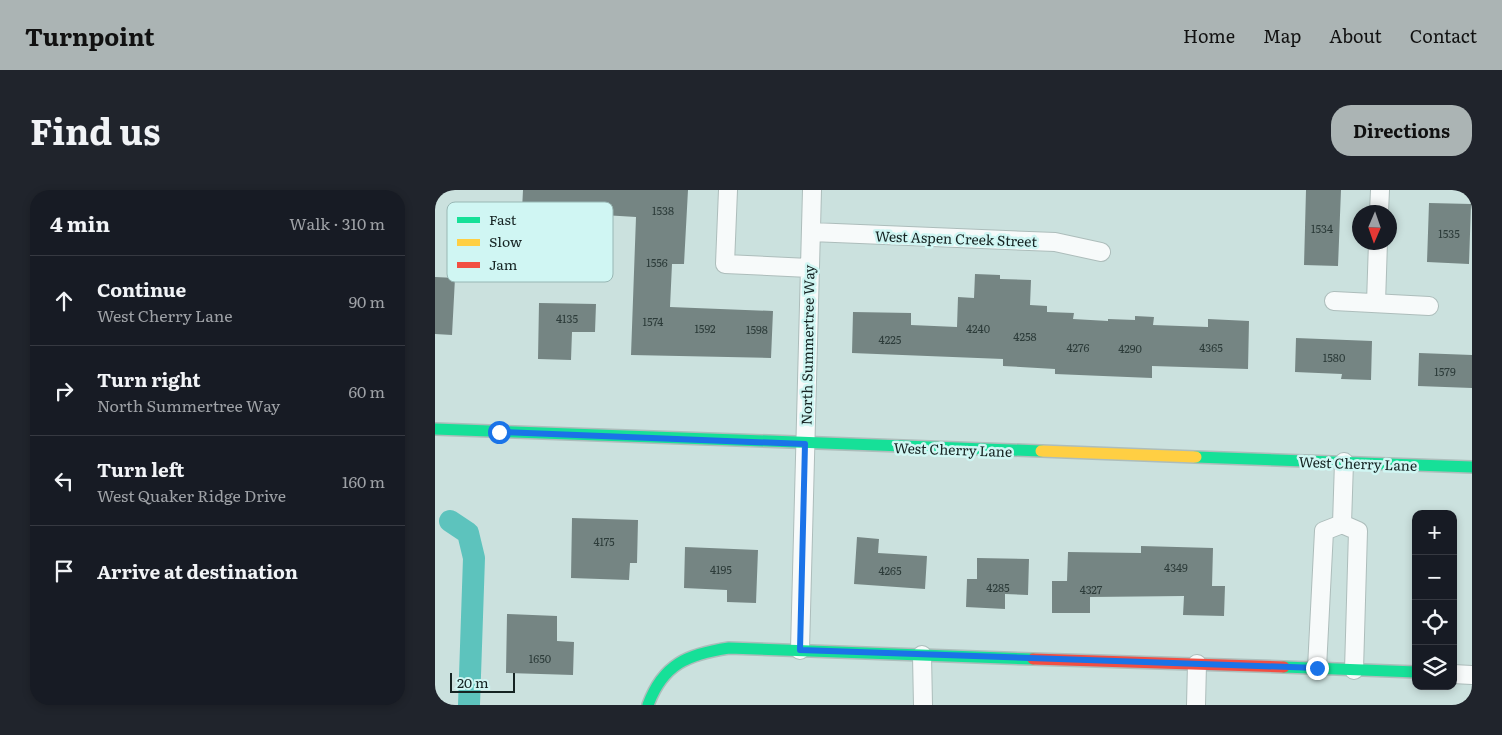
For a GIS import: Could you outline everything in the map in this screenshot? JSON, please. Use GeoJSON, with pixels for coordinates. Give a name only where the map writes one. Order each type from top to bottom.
{"type":"FeatureCollection","features":[{"type":"Feature","properties":{"kind":"main road","name":"West Cherry Lane"},"geometry":{"type":"LineString","coordinates":[[435,429],[1472,467]]}},
{"type":"Feature","properties":{"kind":"main road"},"geometry":{"type":"LineString","coordinates":[[649,705],[659,679],[679,662],[702,651],[729,648],[1412,672]]}},
{"type":"Feature","properties":{"kind":"street"},"geometry":{"type":"LineString","coordinates":[[729,190],[725,264],[809,268]]}},
{"type":"Feature","properties":{"kind":"street","name":"North Summertree Way"},"geometry":{"type":"LineString","coordinates":[[800,650],[812,190]]}},
{"type":"Feature","properties":{"kind":"street"},"geometry":{"type":"LineString","coordinates":[[1379,205],[1380,190]]}},
{"type":"Feature","properties":{"kind":"street","name":"West Aspen Creek Street"},"geometry":{"type":"LineString","coordinates":[[811,232],[1055,242],[1101,252]]}},
{"type":"Feature","properties":{"kind":"street"},"geometry":{"type":"LineString","coordinates":[[1376,303],[1378,250]]}},
{"type":"Feature","properties":{"kind":"street"},"geometry":{"type":"LineString","coordinates":[[1335,301],[1429,306]]}},
{"type":"Feature","properties":{"kind":"street"},"geometry":{"type":"LineString","coordinates":[[1342,524],[1344,462]]}},
{"type":"Feature","properties":{"kind":"street"},"geometry":{"type":"LineString","coordinates":[[1317,668],[1323,531],[1342,524],[1358,531],[1354,670]]}},
{"type":"Feature","properties":{"kind":"street"},"geometry":{"type":"LineString","coordinates":[[922,655],[923,705]]}},
{"type":"Feature","properties":{"kind":"street"},"geometry":{"type":"LineString","coordinates":[[1196,705],[1197,664]]}},
{"type":"Feature","properties":{"kind":"street"},"geometry":{"type":"LineString","coordinates":[[1457,674],[1472,675]]}},
{"type":"Feature","properties":{"kind":"building"},"geometry":{"type":"Polygon","coordinates":[[[523,190],[688,190],[684,264],[672,264],[670,307],[773,311],[771,358],[631,355],[636,217],[613,216],[613,202],[522,202],[523,190]]]}},
{"type":"Feature","properties":{"kind":"building"},"geometry":{"type":"Polygon","coordinates":[[[1306,190],[1341,190],[1338,266],[1304,265],[1306,190]]]}},
{"type":"Feature","properties":{"kind":"building"},"geometry":{"type":"Polygon","coordinates":[[[1429,203],[1471,204],[1469,264],[1427,262],[1429,203]]]}},
{"type":"Feature","properties":{"kind":"building"},"geometry":{"type":"Polygon","coordinates":[[[975,274],[1000,275],[1000,279],[1031,280],[1030,305],[1047,306],[1047,312],[1074,313],[1073,319],[1108,321],[1108,319],[1135,320],[1135,316],[1154,317],[1153,325],[1208,327],[1208,319],[1249,321],[1248,369],[1152,366],[1152,378],[1055,374],[1055,369],[1003,366],[1003,359],[852,353],[853,312],[911,313],[911,325],[957,327],[958,297],[974,298],[975,274]]]}},
{"type":"Feature","properties":{"kind":"building"},"geometry":{"type":"Polygon","coordinates":[[[435,277],[447,278],[447,282],[455,282],[452,335],[435,334],[435,277]]]}},
{"type":"Feature","properties":{"kind":"building"},"geometry":{"type":"Polygon","coordinates":[[[539,303],[596,304],[595,332],[572,332],[571,360],[538,359],[539,303]]]}},
{"type":"Feature","properties":{"kind":"building"},"geometry":{"type":"Polygon","coordinates":[[[1296,338],[1372,341],[1371,380],[1341,379],[1342,374],[1295,372],[1296,338]]]}},
{"type":"Feature","properties":{"kind":"building"},"geometry":{"type":"Polygon","coordinates":[[[1419,353],[1472,355],[1472,388],[1418,386],[1419,353]]]}},
{"type":"Feature","properties":{"kind":"building"},"geometry":{"type":"Polygon","coordinates":[[[572,518],[638,520],[637,563],[630,563],[629,580],[571,578],[572,518]]]}},
{"type":"Feature","properties":{"kind":"building"},"geometry":{"type":"Polygon","coordinates":[[[857,537],[879,539],[878,553],[927,556],[925,589],[854,584],[857,537]]]}},
{"type":"Feature","properties":{"kind":"building"},"geometry":{"type":"Polygon","coordinates":[[[1141,546],[1213,548],[1212,586],[1225,586],[1224,616],[1183,615],[1184,596],[1090,597],[1090,613],[1052,613],[1052,581],[1067,581],[1068,552],[1141,553],[1141,546]]]}},
{"type":"Feature","properties":{"kind":"building"},"geometry":{"type":"Polygon","coordinates":[[[685,547],[758,550],[756,603],[727,602],[727,590],[684,588],[685,547]]]}},
{"type":"Feature","properties":{"kind":"building"},"geometry":{"type":"Polygon","coordinates":[[[977,558],[1029,559],[1028,595],[1005,594],[1005,609],[966,607],[967,579],[977,579],[977,558]]]}},
{"type":"Feature","properties":{"kind":"building"},"geometry":{"type":"Polygon","coordinates":[[[507,614],[557,616],[557,641],[574,642],[573,675],[506,673],[507,614]]]}},
{"type":"Feature","properties":{"kind":"waterway"},"geometry":{"type":"LineString","coordinates":[[450,521],[468,533],[474,558],[469,705]]}},
{"type":"Feature","properties":{"kind":"traffic: fast"},"geometry":{"type":"LineString","coordinates":[[435,429],[1041,451]]}},
{"type":"Feature","properties":{"kind":"traffic: fast"},"geometry":{"type":"LineString","coordinates":[[1196,457],[1472,467]]}},
{"type":"Feature","properties":{"kind":"traffic: fast"},"geometry":{"type":"LineString","coordinates":[[648,705],[661,680],[679,663],[714,650],[729,648],[1033,659]]}},
{"type":"Feature","properties":{"kind":"traffic: fast"},"geometry":{"type":"LineString","coordinates":[[1284,667],[1412,672]]}},
{"type":"Feature","properties":{"kind":"traffic: slow"},"geometry":{"type":"LineString","coordinates":[[1041,451],[1196,457]]}},
{"type":"Feature","properties":{"kind":"traffic: jam"},"geometry":{"type":"LineString","coordinates":[[1033,659],[1284,667]]}},
{"type":"Feature","properties":{"kind":"route"},"geometry":{"type":"LineString","coordinates":[[499,432],[805,444],[800,650],[1317,668]]}}]}
